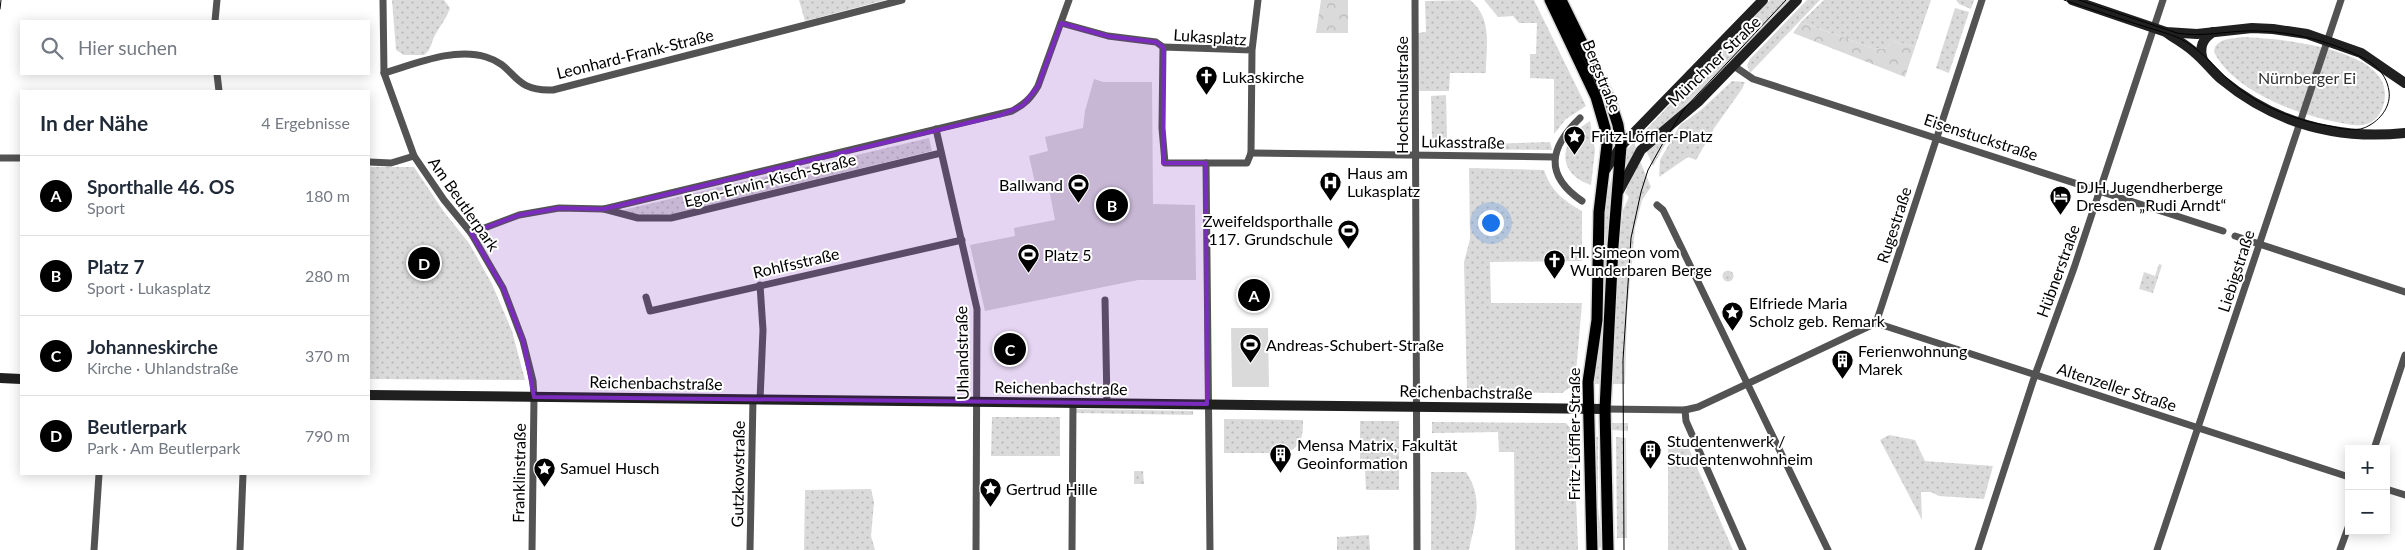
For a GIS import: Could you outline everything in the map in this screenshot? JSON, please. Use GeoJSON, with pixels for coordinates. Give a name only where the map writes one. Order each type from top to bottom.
{"type":"FeatureCollection","features":[{"type":"Feature","properties":{"kind":"main road","name":"Bergstraße"},"geometry":{"type":"LineString","coordinates":[[1550,0],[1589,81],[1600,110],[1607,145],[1606,169]]}},
{"type":"Feature","properties":{"kind":"main road","name":"Bergstraße"},"geometry":{"type":"LineString","coordinates":[[1560,0],[1610,100],[1618,125],[1621,146],[1618,192]]}},
{"type":"Feature","properties":{"kind":"main road","name":"Fritz-Löffler-Straße"},"geometry":{"type":"LineString","coordinates":[[1592,550],[1588,408],[1589,369],[1597,320],[1599,212],[1606,169]]}},
{"type":"Feature","properties":{"kind":"main road","name":"Fritz-Löffler-Straße"},"geometry":{"type":"LineString","coordinates":[[1608,550],[1605,409],[1613,246],[1618,192]]}},
{"type":"Feature","properties":{"kind":"street"},"geometry":{"type":"LineString","coordinates":[[216,20],[217,0]]}},
{"type":"Feature","properties":{"kind":"street"},"geometry":{"type":"LineString","coordinates":[[383,0],[384,73],[414,156]]}},
{"type":"Feature","properties":{"kind":"street","name":"Leonhard-Frank-Straße"},"geometry":{"type":"LineString","coordinates":[[384,73],[456,54],[474,54],[488,57],[503,65],[519,82],[537,90],[552,90],[902,0]]}},
{"type":"Feature","properties":{"kind":"street","name":"Egon-Erwin-Kisch-Straße"},"geometry":{"type":"LineString","coordinates":[[604,209],[1001,115],[1023,105],[1038,86],[1069,0]]}},
{"type":"Feature","properties":{"kind":"street"},"geometry":{"type":"LineString","coordinates":[[1252,50],[1258,0]]}},
{"type":"Feature","properties":{"kind":"street","name":"Hochschulstraße"},"geometry":{"type":"LineString","coordinates":[[1415,0],[1416,550]]}},
{"type":"Feature","properties":{"kind":"street","name":"Münchner Straße"},"geometry":{"type":"LineString","coordinates":[[1606,169],[1621,146],[1763,0]]}},
{"type":"Feature","properties":{"kind":"street","name":"Münchner Straße"},"geometry":{"type":"LineString","coordinates":[[1618,192],[1641,150],[1698,102],[1797,0]]}},
{"type":"Feature","properties":{"kind":"street","name":"Rugestraße"},"geometry":{"type":"LineString","coordinates":[[1876,324],[1982,0]]}},
{"type":"Feature","properties":{"kind":"street"},"geometry":{"type":"LineString","coordinates":[[2072,0],[2166,32],[2203,61],[2219,77],[2251,101],[2274,114],[2299,124],[2348,134],[2403,131]]}},
{"type":"Feature","properties":{"kind":"street","name":"Hübnerstraße"},"geometry":{"type":"LineString","coordinates":[[1978,550],[2035,375],[2100,190],[2163,0]]}},
{"type":"Feature","properties":{"kind":"street","name":"Liebigstraße"},"geometry":{"type":"LineString","coordinates":[[2157,550],[2341,0]]}},
{"type":"Feature","properties":{"kind":"street"},"geometry":{"type":"LineString","coordinates":[[1061,23],[1108,36],[1156,42],[1162,47]]}},
{"type":"Feature","properties":{"kind":"street"},"geometry":{"type":"LineString","coordinates":[[2166,32],[2197,34],[2273,29],[2327,40],[2361,53],[2405,82]]}},
{"type":"Feature","properties":{"kind":"street"},"geometry":{"type":"LineString","coordinates":[[2203,61],[2200,52],[2202,44],[2207,36],[2214,32]]}},
{"type":"Feature","properties":{"kind":"street","name":"Lukasplatz"},"geometry":{"type":"LineString","coordinates":[[1162,47],[1252,50],[1251,153],[1247,163],[1165,163],[1162,128],[1162,47]]}},
{"type":"Feature","properties":{"kind":"street","name":"Eisenstuckstraße"},"geometry":{"type":"LineString","coordinates":[[1734,66],[1753,79],[2222,231]]}},
{"type":"Feature","properties":{"kind":"street"},"geometry":{"type":"LineString","coordinates":[[216,75],[219,90]]}},
{"type":"Feature","properties":{"kind":"street"},"geometry":{"type":"LineString","coordinates":[[1580,118],[1564,134],[1555,157],[1558,176],[1568,191],[1582,201]]}},
{"type":"Feature","properties":{"kind":"street","name":"Uhlandstraße"},"geometry":{"type":"LineString","coordinates":[[936,129],[977,309],[976,550]]}},
{"type":"Feature","properties":{"kind":"street","name":"Egon-Erwin-Kisch-Straße"},"geometry":{"type":"LineString","coordinates":[[471,233],[519,215],[559,208],[604,209],[638,218],[671,218],[941,153]]}},
{"type":"Feature","properties":{"kind":"street","name":"Lukasstraße"},"geometry":{"type":"LineString","coordinates":[[1251,153],[1555,157]]}},
{"type":"Feature","properties":{"kind":"street","name":"Am Beutlerpark"},"geometry":{"type":"LineString","coordinates":[[370,162],[391,163],[414,156],[444,200],[471,233],[503,288],[523,341],[533,381],[534,397]]}},
{"type":"Feature","properties":{"kind":"street"},"geometry":{"type":"LineString","coordinates":[[0,158],[20,158]]}},
{"type":"Feature","properties":{"kind":"street"},"geometry":{"type":"LineString","coordinates":[[1206,163],[1210,550]]}},
{"type":"Feature","properties":{"kind":"street"},"geometry":{"type":"LineString","coordinates":[[1657,205],[1663,210],[1669,222],[1828,550]]}},
{"type":"Feature","properties":{"kind":"street"},"geometry":{"type":"LineString","coordinates":[[2235,236],[2405,292]]}},
{"type":"Feature","properties":{"kind":"street","name":"Rohlfsstraße"},"geometry":{"type":"LineString","coordinates":[[646,297],[650,311],[962,240]]}},
{"type":"Feature","properties":{"kind":"street","name":"Gutzkowstraße"},"geometry":{"type":"LineString","coordinates":[[750,550],[756,400],[763,330],[760,285]]}},
{"type":"Feature","properties":{"kind":"street"},"geometry":{"type":"LineString","coordinates":[[1106,300],[1107,403]]}},
{"type":"Feature","properties":{"kind":"street"},"geometry":{"type":"LineString","coordinates":[[1747,384],[1876,324]]}},
{"type":"Feature","properties":{"kind":"street","name":"Altenzeller Straße"},"geometry":{"type":"LineString","coordinates":[[1876,324],[2345,476]]}},
{"type":"Feature","properties":{"kind":"street"},"geometry":{"type":"LineString","coordinates":[[2375,445],[2405,356]]}},
{"type":"Feature","properties":{"kind":"street"},"geometry":{"type":"LineString","coordinates":[[0,378],[20,379]]}},
{"type":"Feature","properties":{"kind":"street","name":"Reichenbachstraße"},"geometry":{"type":"LineString","coordinates":[[370,395],[1685,410],[1698,407],[1747,384]]}},
{"type":"Feature","properties":{"kind":"street","name":"Franklinstraße"},"geometry":{"type":"LineString","coordinates":[[532,550],[534,397]]}},
{"type":"Feature","properties":{"kind":"street"},"geometry":{"type":"LineString","coordinates":[[1072,550],[1073,403]]}},
{"type":"Feature","properties":{"kind":"street"},"geometry":{"type":"LineString","coordinates":[[1685,410],[1686,421],[1744,550]]}},
{"type":"Feature","properties":{"kind":"street"},"geometry":{"type":"LineString","coordinates":[[94,550],[99,475]]}},
{"type":"Feature","properties":{"kind":"street"},"geometry":{"type":"LineString","coordinates":[[240,550],[243,475]]}},
{"type":"Feature","properties":{"kind":"street"},"geometry":{"type":"LineString","coordinates":[[2389,490],[2405,495]]}},
{"type":"Feature","properties":{"kind":"street"},"geometry":{"type":"LineString","coordinates":[[2340,550],[2345,535]]}},
{"type":"Feature","properties":{"kind":"highlighted area"},"geometry":{"type":"Polygon","coordinates":[[[1061,23],[1108,36],[1156,42],[1163,47],[1163,163],[1206,163],[1207,404],[534,397],[523,341],[503,288],[471,233],[519,215],[559,208],[604,209],[1001,115],[1023,105],[1038,86],[1061,23]]]}},
{"type":"Feature","properties":{"kind":"green space"},"geometry":{"type":"Polygon","coordinates":[[[392,0],[444,0],[450,8],[424,55],[404,55],[396,50],[392,0]]]}},
{"type":"Feature","properties":{"kind":"green space"},"geometry":{"type":"Polygon","coordinates":[[[799,0],[885,0],[805,21],[799,0]]]}},
{"type":"Feature","properties":{"kind":"green space"},"geometry":{"type":"Polygon","coordinates":[[[1321,0],[1348,0],[1348,33],[1316,33],[1321,0]]]}},
{"type":"Feature","properties":{"kind":"green space"},"geometry":{"type":"Polygon","coordinates":[[[1470,0],[1482,15],[1485,24],[1487,34],[1486,73],[1450,73],[1449,91],[1418,91],[1418,33],[1426,32],[1425,1],[1470,0]]]}},
{"type":"Feature","properties":{"kind":"green space"},"geometry":{"type":"Polygon","coordinates":[[[1484,0],[1534,0],[1586,106],[1566,119],[1554,134],[1554,79],[1530,78],[1530,54],[1536,54],[1537,23],[1519,23],[1513,16],[1498,17],[1484,0]]]}},
{"type":"Feature","properties":{"kind":"green space"},"geometry":{"type":"Polygon","coordinates":[[[1770,0],[1790,0],[1698,96],[1644,143],[1641,135],[1770,0]]]}},
{"type":"Feature","properties":{"kind":"green space"},"geometry":{"type":"Polygon","coordinates":[[[1807,0],[1820,0],[1750,73],[1747,65],[1750,59],[1807,0]]]}},
{"type":"Feature","properties":{"kind":"green space"},"geometry":{"type":"Polygon","coordinates":[[[1824,0],[1931,0],[1915,47],[1893,41],[1885,49],[1872,48],[1801,22],[1824,0]]]}},
{"type":"Feature","properties":{"kind":"green space"},"geometry":{"type":"Polygon","coordinates":[[[1956,0],[1974,0],[1971,9],[1959,4],[1956,0]]]}},
{"type":"Feature","properties":{"kind":"green space"},"geometry":{"type":"Polygon","coordinates":[[[1955,8],[1969,12],[1949,73],[1936,68],[1955,8]]]}},
{"type":"Feature","properties":{"kind":"green space"},"geometry":{"type":"Polygon","coordinates":[[[1801,22],[1872,48],[1885,49],[1893,41],[1915,47],[1905,77],[1793,33],[1801,22]]]}},
{"type":"Feature","properties":{"kind":"green space","name":"Nürnberger Ei"},"geometry":{"type":"Polygon","coordinates":[[[2243,37],[2303,43],[2349,56],[2368,66],[2381,78],[2385,94],[2381,111],[2377,118],[2370,123],[2353,125],[2303,113],[2268,99],[2236,78],[2223,66],[2214,52],[2215,47],[2220,42],[2243,37]]]}},
{"type":"Feature","properties":{"kind":"green space"},"geometry":{"type":"Polygon","coordinates":[[[1094,79],[1103,82],[1152,82],[1153,204],[1195,205],[1196,280],[1138,280],[985,311],[970,245],[1015,236],[1014,228],[1055,220],[1049,189],[1037,192],[1029,156],[1048,151],[1045,137],[1083,128],[1085,111],[1094,79]]]}},
{"type":"Feature","properties":{"kind":"green space"},"geometry":{"type":"Polygon","coordinates":[[[1732,81],[1745,82],[1696,160],[1688,157],[1659,177],[1660,160],[1680,125],[1701,110],[1732,81]]]}},
{"type":"Feature","properties":{"kind":"green space"},"geometry":{"type":"Polygon","coordinates":[[[1446,95],[1447,139],[1432,140],[1431,96],[1446,95]]]}},
{"type":"Feature","properties":{"kind":"green space"},"geometry":{"type":"Polygon","coordinates":[[[1590,121],[1595,150],[1591,185],[1579,180],[1571,172],[1565,155],[1572,136],[1590,121]]]}},
{"type":"Feature","properties":{"kind":"green space"},"geometry":{"type":"Polygon","coordinates":[[[1675,127],[1653,166],[1646,150],[1675,127]]]}},
{"type":"Feature","properties":{"kind":"green space"},"geometry":{"type":"Polygon","coordinates":[[[929,138],[932,151],[673,214],[640,216],[624,212],[623,210],[929,138]]]}},
{"type":"Feature","properties":{"kind":"green space"},"geometry":{"type":"Polygon","coordinates":[[[1550,142],[1552,150],[1431,149],[1431,146],[1550,142]]]}},
{"type":"Feature","properties":{"kind":"green space"},"geometry":{"type":"Polygon","coordinates":[[[1634,142],[1637,151],[1623,178],[1627,150],[1634,142]]]}},
{"type":"Feature","properties":{"kind":"green space"},"geometry":{"type":"Polygon","coordinates":[[[1639,159],[1651,187],[1642,200],[1635,228],[1627,312],[1625,384],[1611,384],[1618,260],[1623,210],[1629,197],[1625,193],[1639,159]]]}},
{"type":"Feature","properties":{"kind":"green space"},"geometry":{"type":"Polygon","coordinates":[[[1615,165],[1610,203],[1601,384],[1594,384],[1602,311],[1604,207],[1615,165]]]}},
{"type":"Feature","properties":{"kind":"green space"},"geometry":{"type":"Polygon","coordinates":[[[370,167],[414,167],[444,212],[469,243],[492,284],[512,331],[525,380],[370,379],[370,167]]]}},
{"type":"Feature","properties":{"kind":"green space"},"geometry":{"type":"Polygon","coordinates":[[[1469,168],[1544,170],[1550,184],[1558,194],[1582,211],[1582,261],[1490,262],[1491,303],[1582,303],[1575,384],[1562,393],[1467,392],[1464,262],[1470,239],[1469,168]]]}},
{"type":"Feature","properties":{"kind":"green space"},"geometry":{"type":"Polygon","coordinates":[[[2159,264],[2162,265],[2153,293],[2139,289],[2144,272],[2155,276],[2159,264]]]}},
{"type":"Feature","properties":{"kind":"green space"},"geometry":{"type":"Polygon","coordinates":[[[1728,270],[1734,276],[1728,282],[1722,276],[1728,270]]]}},
{"type":"Feature","properties":{"kind":"green space","name":"Andreas-Schubert-Straße"},"geometry":{"type":"Polygon","coordinates":[[[1231,328],[1268,328],[1269,387],[1232,387],[1231,328]]]}},
{"type":"Feature","properties":{"kind":"green space"},"geometry":{"type":"Polygon","coordinates":[[[1076,409],[1193,411],[1193,415],[1076,413],[1076,409]]]}},
{"type":"Feature","properties":{"kind":"green space"},"geometry":{"type":"Polygon","coordinates":[[[992,417],[1060,417],[1060,456],[991,456],[992,417]]]}},
{"type":"Feature","properties":{"kind":"green space"},"geometry":{"type":"Polygon","coordinates":[[[1224,419],[1303,420],[1303,431],[1298,444],[1286,453],[1224,453],[1224,419]]]}},
{"type":"Feature","properties":{"kind":"green space"},"geometry":{"type":"Polygon","coordinates":[[[1360,421],[1399,421],[1399,490],[1366,490],[1365,470],[1360,467],[1360,421]]]}},
{"type":"Feature","properties":{"kind":"green space"},"geometry":{"type":"Polygon","coordinates":[[[1432,422],[1566,423],[1573,431],[1578,550],[1515,550],[1514,452],[1499,452],[1498,432],[1432,433],[1432,422]]]}},
{"type":"Feature","properties":{"kind":"green space"},"geometry":{"type":"Polygon","coordinates":[[[1611,423],[1628,423],[1628,431],[1611,430],[1611,423]]]}},
{"type":"Feature","properties":{"kind":"green space"},"geometry":{"type":"Polygon","coordinates":[[[1889,435],[1915,440],[1925,461],[1993,466],[1984,499],[1939,496],[1931,492],[1921,492],[1922,520],[1880,440],[1889,435]]]}},
{"type":"Feature","properties":{"kind":"green space"},"geometry":{"type":"Polygon","coordinates":[[[1595,437],[1598,437],[1598,508],[1603,547],[1597,548],[1595,437]]]}},
{"type":"Feature","properties":{"kind":"green space"},"geometry":{"type":"Polygon","coordinates":[[[1616,437],[1626,438],[1627,538],[1617,538],[1616,437]]]}},
{"type":"Feature","properties":{"kind":"green space"},"geometry":{"type":"Polygon","coordinates":[[[1686,442],[1733,550],[1668,550],[1668,443],[1686,442]]]}},
{"type":"Feature","properties":{"kind":"green space"},"geometry":{"type":"Polygon","coordinates":[[[1134,471],[1143,471],[1144,484],[1134,484],[1134,471]]]}},
{"type":"Feature","properties":{"kind":"green space"},"geometry":{"type":"Polygon","coordinates":[[[1431,472],[1466,472],[1472,482],[1477,510],[1469,550],[1431,550],[1431,472]]]}},
{"type":"Feature","properties":{"kind":"green space"},"geometry":{"type":"Polygon","coordinates":[[[871,489],[874,502],[871,536],[875,550],[804,550],[805,490],[871,489]]]}},
{"type":"Feature","properties":{"kind":"green space"},"geometry":{"type":"Polygon","coordinates":[[[1369,535],[1370,550],[1337,550],[1337,537],[1369,535]]]}},
{"type":"Feature","properties":{"kind":"tram line"},"geometry":{"type":"LineString","coordinates":[[0,9],[1,0]]}},
{"type":"Feature","properties":{"kind":"tram line"},"geometry":{"type":"LineString","coordinates":[[1624,550],[1623,360],[1631,238],[1641,192],[1648,170],[1684,109],[1786,0]]}},
{"type":"Feature","properties":{"kind":"tram line"},"geometry":{"type":"LineString","coordinates":[[2064,0],[2166,33],[2187,42],[2242,91],[2265,105],[2290,116],[2355,130],[2374,122],[2382,115],[2389,101],[2389,91],[2385,78],[2377,68],[2361,57],[2342,48],[2315,39],[2259,31],[2194,35],[2177,33],[2079,0]]}},
{"type":"Feature","properties":{"kind":"place","name":"Lukaskirche"},"geometry":{"type":"Point","coordinates":[1206,96]}},
{"type":"Feature","properties":{"kind":"place","name":"Fritz-Löffler-Platz"},"geometry":{"type":"Point","coordinates":[1575,155]}},
{"type":"Feature","properties":{"kind":"place","name":"Haus am Lukasplatz"},"geometry":{"type":"Point","coordinates":[1331,201]}},
{"type":"Feature","properties":{"kind":"place","name":"Ballwand"},"geometry":{"type":"Point","coordinates":[1079,204]}},
{"type":"Feature","properties":{"kind":"place","name":"Platz 7"},"geometry":{"type":"Point","coordinates":[1112,205]}},
{"type":"Feature","properties":{"kind":"place","name":"DJH Jugendherberge Dresden „Rudi Arndt“"},"geometry":{"type":"Point","coordinates":[2060,215]}},
{"type":"Feature","properties":{"kind":"place","name":"Zweifeldsporthalle 117. Grundschule"},"geometry":{"type":"Point","coordinates":[1349,249]}},
{"type":"Feature","properties":{"kind":"place","name":"Beutlerpark"},"geometry":{"type":"Point","coordinates":[424,263]}},
{"type":"Feature","properties":{"kind":"place","name":"Platz 5"},"geometry":{"type":"Point","coordinates":[1028,274]}},
{"type":"Feature","properties":{"kind":"place","name":"Hl. Simeon vom Wunderbaren Berge"},"geometry":{"type":"Point","coordinates":[1554,280]}},
{"type":"Feature","properties":{"kind":"place","name":"Sporthalle 46. OS"},"geometry":{"type":"Point","coordinates":[1254,295]}},
{"type":"Feature","properties":{"kind":"place","name":"Elfriede Maria Scholz geb. Remark"},"geometry":{"type":"Point","coordinates":[1733,331]}},
{"type":"Feature","properties":{"kind":"place","name":"Johanneskirche"},"geometry":{"type":"Point","coordinates":[1010,349]}},
{"type":"Feature","properties":{"kind":"place","name":"Andreas-Schubert-Straße"},"geometry":{"type":"Point","coordinates":[1250,364]}},
{"type":"Feature","properties":{"kind":"place","name":"Ferienwohnung Marek"},"geometry":{"type":"Point","coordinates":[1842,379]}},
{"type":"Feature","properties":{"kind":"place","name":"Studentenwerk / Studentenwohnheim"},"geometry":{"type":"Point","coordinates":[1651,469]}},
{"type":"Feature","properties":{"kind":"place","name":"Mensa Matrix, Fakultät Geoinformation"},"geometry":{"type":"Point","coordinates":[1281,473]}},
{"type":"Feature","properties":{"kind":"place","name":"Samuel Husch"},"geometry":{"type":"Point","coordinates":[544,487]}},
{"type":"Feature","properties":{"kind":"place","name":"Gertrud Hille"},"geometry":{"type":"Point","coordinates":[990,508]}}]}
